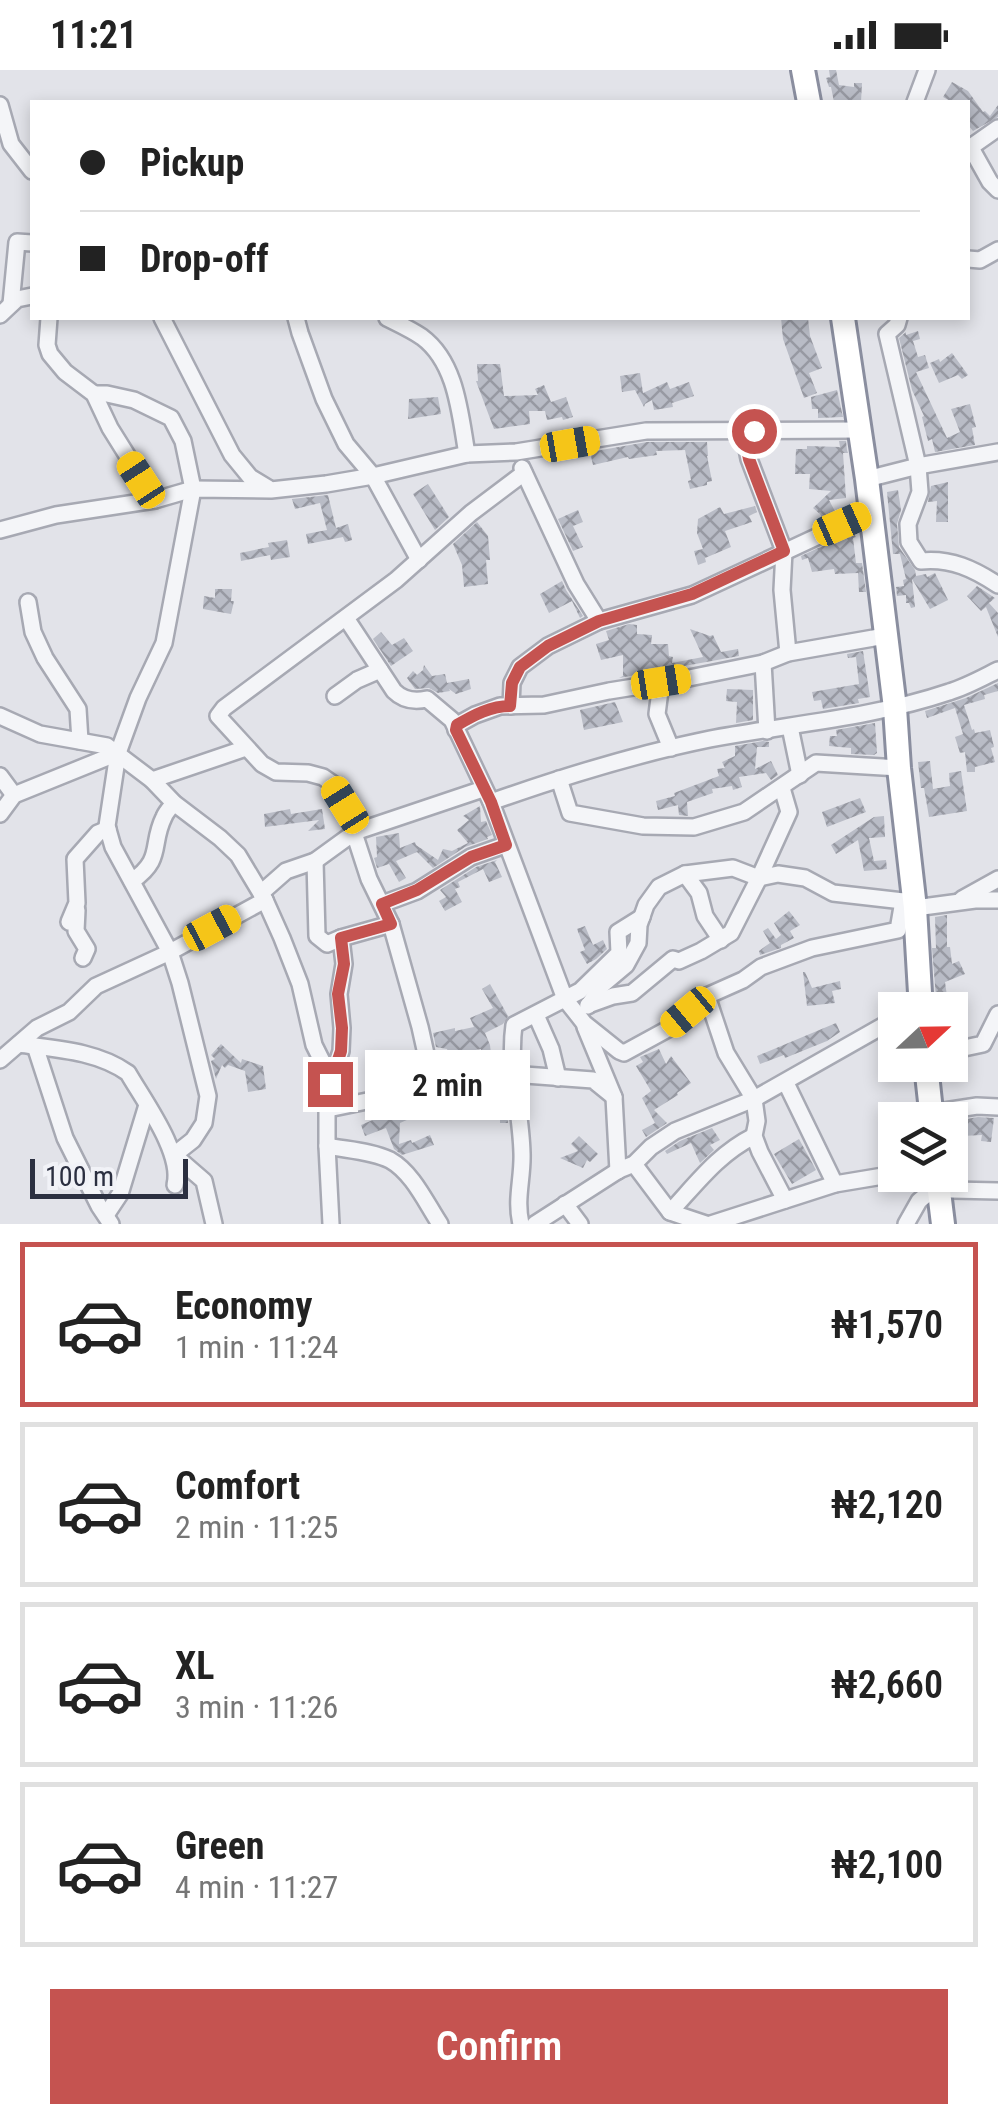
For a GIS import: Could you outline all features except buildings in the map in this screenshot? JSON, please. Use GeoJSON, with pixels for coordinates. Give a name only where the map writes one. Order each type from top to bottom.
{"type":"FeatureCollection","features":[{"type":"Feature","properties":{"kind":"highway"},"geometry":{"type":"LineString","coordinates":[[803,70],[809,100]]}},
{"type":"Feature","properties":{"kind":"highway"},"geometry":{"type":"LineString","coordinates":[[843,320],[895,708],[916,992]]}},
{"type":"Feature","properties":{"kind":"highway"},"geometry":{"type":"LineString","coordinates":[[937,1192],[943,1224]]}},
{"type":"Feature","properties":{"kind":"street"},"geometry":{"type":"LineString","coordinates":[[916,100],[926,70]]}},
{"type":"Feature","properties":{"kind":"street"},"geometry":{"type":"LineString","coordinates":[[0,105],[10,144],[30,169]]}},
{"type":"Feature","properties":{"kind":"street"},"geometry":{"type":"LineString","coordinates":[[970,148],[998,128]]}},
{"type":"Feature","properties":{"kind":"street"},"geometry":{"type":"LineString","coordinates":[[970,151],[998,190]]}},
{"type":"Feature","properties":{"kind":"street"},"geometry":{"type":"LineString","coordinates":[[6,309],[17,242],[30,242]]}},
{"type":"Feature","properties":{"kind":"street"},"geometry":{"type":"LineString","coordinates":[[970,259],[980,260],[998,250]]}},
{"type":"Feature","properties":{"kind":"street"},"geometry":{"type":"LineString","coordinates":[[6,309],[16,299],[30,296]]}},
{"type":"Feature","properties":{"kind":"street"},"geometry":{"type":"LineString","coordinates":[[49,320],[50,354],[94,394],[110,428],[155,500]]}},
{"type":"Feature","properties":{"kind":"street"},"geometry":{"type":"LineString","coordinates":[[163,320],[232,454],[250,478],[272,490]]}},
{"type":"Feature","properties":{"kind":"street"},"geometry":{"type":"LineString","coordinates":[[297,320],[324,399],[346,444],[373,476],[419,560]]}},
{"type":"Feature","properties":{"kind":"street"},"geometry":{"type":"LineString","coordinates":[[391,320],[424,338],[439,355],[454,384],[468,454]]}},
{"type":"Feature","properties":{"kind":"street"},"geometry":{"type":"LineString","coordinates":[[898,320],[886,334],[918,466],[920,492],[908,524],[908,542],[921,560],[964,566],[998,585]]}},
{"type":"Feature","properties":{"kind":"street"},"geometry":{"type":"LineString","coordinates":[[94,394],[134,400],[170,418],[183,441],[193,489],[164,643],[112,749],[108,828],[113,846],[170,952],[208,1096],[204,1123],[194,1140],[174,1155]]}},
{"type":"Feature","properties":{"kind":"street"},"geometry":{"type":"LineString","coordinates":[[0,530],[56,515],[155,500],[193,489],[272,490],[373,476],[468,454],[516,452],[646,431],[860,430]]}},
{"type":"Feature","properties":{"kind":"street"},"geometry":{"type":"LineString","coordinates":[[754,431],[747,449],[749,459],[784,551],[782,590],[788,653]]}},
{"type":"Feature","properties":{"kind":"street"},"geometry":{"type":"LineString","coordinates":[[516,452],[576,584],[599,621]]}},
{"type":"Feature","properties":{"kind":"street"},"geometry":{"type":"LineString","coordinates":[[867,479],[998,452]]}},
{"type":"Feature","properties":{"kind":"street"},"geometry":{"type":"LineString","coordinates":[[432,1082],[391,924],[370,878],[345,805],[323,777],[276,772],[262,764],[218,716],[524,474]]}},
{"type":"Feature","properties":{"kind":"street"},"geometry":{"type":"LineString","coordinates":[[510,706],[512,683],[520,667],[548,646],[599,621],[692,594],[870,512]]}},
{"type":"Feature","properties":{"kind":"street"},"geometry":{"type":"LineString","coordinates":[[28,602],[33,632],[45,658],[100,741],[152,780],[238,855],[263,896],[300,984],[314,1045],[330,1084]]}},
{"type":"Feature","properties":{"kind":"street"},"geometry":{"type":"LineString","coordinates":[[346,618],[394,691],[402,698],[426,699],[452,720],[487,796],[565,999],[584,1023],[624,1054],[668,1029],[708,996],[743,980],[761,966],[784,956],[898,930],[909,904]]}},
{"type":"Feature","properties":{"kind":"street"},"geometry":{"type":"LineString","coordinates":[[456,730],[457,725],[475,714],[500,706],[544,706],[885,636]]}},
{"type":"Feature","properties":{"kind":"street"},"geometry":{"type":"LineString","coordinates":[[763,662],[767,731]]}},
{"type":"Feature","properties":{"kind":"street"},"geometry":{"type":"LineString","coordinates":[[335,696],[356,680],[380,670]]}},
{"type":"Feature","properties":{"kind":"street"},"geometry":{"type":"LineString","coordinates":[[0,1060],[27,1045],[37,1028],[69,1012],[96,986],[170,952],[263,896],[286,872],[315,861],[354,832],[671,748],[895,708],[953,691],[998,670]]}},
{"type":"Feature","properties":{"kind":"street"},"geometry":{"type":"LineString","coordinates":[[661,682],[658,714],[671,748]]}},
{"type":"Feature","properties":{"kind":"street"},"geometry":{"type":"LineString","coordinates":[[78,709],[80,741]]}},
{"type":"Feature","properties":{"kind":"street"},"geometry":{"type":"LineString","coordinates":[[0,716],[40,734],[112,749]]}},
{"type":"Feature","properties":{"kind":"street"},"geometry":{"type":"LineString","coordinates":[[790,727],[800,774]]}},
{"type":"Feature","properties":{"kind":"street"},"geometry":{"type":"LineString","coordinates":[[152,780],[246,748]]}},
{"type":"Feature","properties":{"kind":"street"},"geometry":{"type":"LineString","coordinates":[[0,814],[14,795],[112,749]]}},
{"type":"Feature","properties":{"kind":"street"},"geometry":{"type":"LineString","coordinates":[[559,779],[570,813],[643,826],[694,827],[744,812],[816,763],[899,768]]}},
{"type":"Feature","properties":{"kind":"street"},"geometry":{"type":"LineString","coordinates":[[0,776],[14,795]]}},
{"type":"Feature","properties":{"kind":"street"},"geometry":{"type":"LineString","coordinates":[[565,999],[588,1006],[632,993],[673,959],[679,960],[731,933],[788,812],[782,788]]}},
{"type":"Feature","properties":{"kind":"street"},"geometry":{"type":"LineString","coordinates":[[132,881],[152,864],[164,816],[174,803]]}},
{"type":"Feature","properties":{"kind":"street"},"geometry":{"type":"LineString","coordinates":[[83,958],[86,949],[76,931],[75,859],[98,833],[108,828]]}},
{"type":"Feature","properties":{"kind":"street"},"geometry":{"type":"LineString","coordinates":[[382,904],[417,890],[471,857],[506,845]]}},
{"type":"Feature","properties":{"kind":"street"},"geometry":{"type":"LineString","coordinates":[[315,861],[318,936],[327,944],[391,924]]}},
{"type":"Feature","properties":{"kind":"street"},"geometry":{"type":"LineString","coordinates":[[588,1006],[602,986],[626,965],[638,943],[646,905],[659,887],[686,874],[734,868],[759,878],[778,874],[805,878],[833,893],[909,904],[998,900]]}},
{"type":"Feature","properties":{"kind":"street"},"geometry":{"type":"LineString","coordinates":[[686,874],[698,893],[705,916],[722,940]]}},
{"type":"Feature","properties":{"kind":"street"},"geometry":{"type":"LineString","coordinates":[[944,905],[971,896],[998,878]]}},
{"type":"Feature","properties":{"kind":"street"},"geometry":{"type":"LineString","coordinates":[[70,922],[76,904]]}},
{"type":"Feature","properties":{"kind":"street"},"geometry":{"type":"LineString","coordinates":[[522,1224],[517,1206],[522,1151],[511,1048],[514,1025],[580,991],[619,953],[618,932],[642,917]]}},
{"type":"Feature","properties":{"kind":"street"},"geometry":{"type":"LineString","coordinates":[[330,1224],[327,1093],[341,1051],[341,938]]}},
{"type":"Feature","properties":{"kind":"street"},"geometry":{"type":"LineString","coordinates":[[708,996],[726,1053],[754,1100],[754,1136],[785,1200]]}},
{"type":"Feature","properties":{"kind":"street"},"geometry":{"type":"LineString","coordinates":[[991,1047],[998,1014]]}},
{"type":"Feature","properties":{"kind":"street"},"geometry":{"type":"LineString","coordinates":[[536,1015],[558,1078]]}},
{"type":"Feature","properties":{"kind":"street"},"geometry":{"type":"LineString","coordinates":[[584,1023],[614,1097],[626,1167],[670,1212],[709,1224],[835,1184],[878,1177]]}},
{"type":"Feature","properties":{"kind":"street"},"geometry":{"type":"LineString","coordinates":[[536,1224],[675,1131],[754,1100],[878,1029]]}},
{"type":"Feature","properties":{"kind":"street"},"geometry":{"type":"LineString","coordinates":[[27,1045],[72,1052],[116,1064],[128,1072],[174,1155],[178,1174],[175,1185]]}},
{"type":"Feature","properties":{"kind":"street"},"geometry":{"type":"LineString","coordinates":[[27,1045],[65,1138],[108,1219],[120,1194],[147,1105]]}},
{"type":"Feature","properties":{"kind":"street"},"geometry":{"type":"LineString","coordinates":[[328,1109],[401,1094],[432,1082],[514,1073],[593,1080],[614,1097]]}},
{"type":"Feature","properties":{"kind":"street"},"geometry":{"type":"LineString","coordinates":[[786,1083],[835,1184]]}},
{"type":"Feature","properties":{"kind":"street"},"geometry":{"type":"LineString","coordinates":[[968,1108],[997,1107],[998,1097]]}},
{"type":"Feature","properties":{"kind":"street"},"geometry":{"type":"LineString","coordinates":[[670,1212],[710,1167],[754,1136]]}},
{"type":"Feature","properties":{"kind":"street"},"geometry":{"type":"LineString","coordinates":[[327,1146],[392,1161],[406,1172],[440,1224]]}},
{"type":"Feature","properties":{"kind":"street"},"geometry":{"type":"LineString","coordinates":[[174,1155],[204,1181],[214,1224]]}},
{"type":"Feature","properties":{"kind":"street"},"geometry":{"type":"LineString","coordinates":[[968,1190],[998,1191]]}},
{"type":"Feature","properties":{"kind":"street"},"geometry":{"type":"LineString","coordinates":[[906,1224],[925,1192]]}},
{"type":"Feature","properties":{"kind":"street"},"geometry":{"type":"LineString","coordinates":[[565,1204],[580,1224]]}},
{"type":"Feature","properties":{"kind":"route"},"geometry":{"type":"LineString","coordinates":[[330,1084],[341,1051],[341,938],[391,924],[382,904],[417,890],[471,857],[506,845],[457,725],[475,714],[510,706],[512,683],[520,667],[548,646],[599,621],[692,594],[784,551],[749,459],[747,449],[754,431]]}}]}
